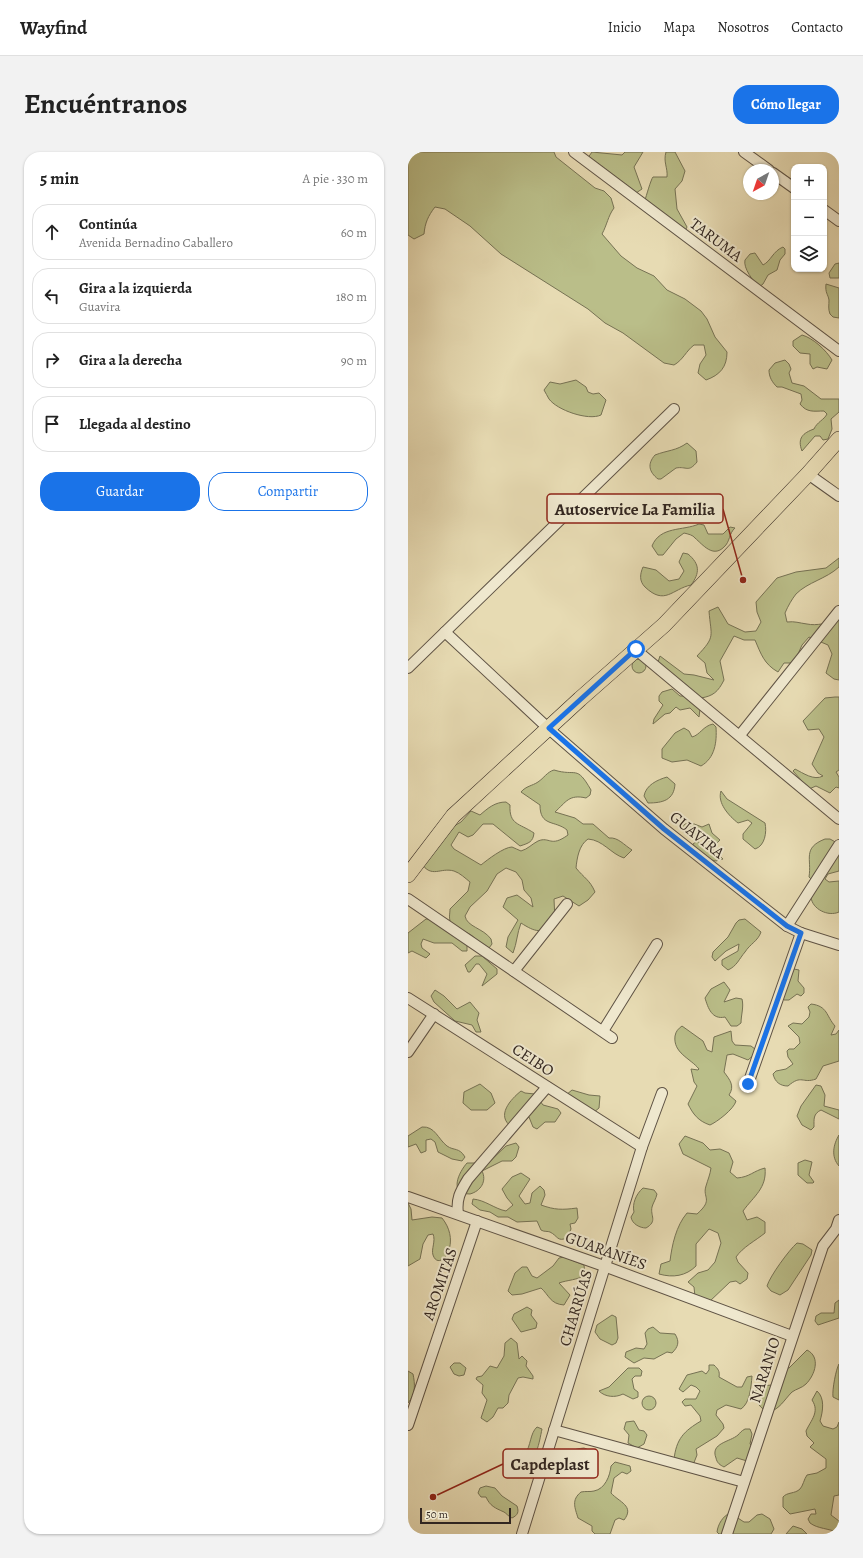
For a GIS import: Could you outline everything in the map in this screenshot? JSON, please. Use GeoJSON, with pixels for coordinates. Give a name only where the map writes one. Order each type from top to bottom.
{"type":"FeatureCollection","features":[{"type":"Feature","properties":{"kind":"main road"},"geometry":{"type":"LineString","coordinates":[[408,875],[453,816],[664,625],[808,474],[839,439]]}},
{"type":"Feature","properties":{"kind":"street","name":"TARUMA"},"geometry":{"type":"LineString","coordinates":[[574,152],[839,351]]}},
{"type":"Feature","properties":{"kind":"street"},"geometry":{"type":"LineString","coordinates":[[744,152],[761,164]]}},
{"type":"Feature","properties":{"kind":"street"},"geometry":{"type":"LineString","coordinates":[[779,177],[791,186]]}},
{"type":"Feature","properties":{"kind":"street"},"geometry":{"type":"LineString","coordinates":[[827,212],[839,221]]}},
{"type":"Feature","properties":{"kind":"street"},"geometry":{"type":"LineString","coordinates":[[408,668],[674,409]]}},
{"type":"Feature","properties":{"kind":"street"},"geometry":{"type":"LineString","coordinates":[[808,474],[839,496]]}},
{"type":"Feature","properties":{"kind":"street"},"geometry":{"type":"LineString","coordinates":[[740,736],[839,611]]}},
{"type":"Feature","properties":{"kind":"street","name":"GUAVIRA"},"geometry":{"type":"LineString","coordinates":[[445,632],[549,728],[664,829],[787,926],[801,933],[839,945]]}},
{"type":"Feature","properties":{"kind":"street"},"geometry":{"type":"LineString","coordinates":[[636,649],[839,819]]}},
{"type":"Feature","properties":{"kind":"street"},"geometry":{"type":"LineString","coordinates":[[787,926],[839,845]]}},
{"type":"Feature","properties":{"kind":"street"},"geometry":{"type":"LineString","coordinates":[[408,899],[612,1038]]}},
{"type":"Feature","properties":{"kind":"street"},"geometry":{"type":"LineString","coordinates":[[514,971],[567,904]]}},
{"type":"Feature","properties":{"kind":"street"},"geometry":{"type":"LineString","coordinates":[[748,1084],[801,933]]}},
{"type":"Feature","properties":{"kind":"street"},"geometry":{"type":"LineString","coordinates":[[603,1032],[657,944]]}},
{"type":"Feature","properties":{"kind":"street","name":"CEIBO"},"geometry":{"type":"LineString","coordinates":[[408,998],[642,1147]]}},
{"type":"Feature","properties":{"kind":"street"},"geometry":{"type":"LineString","coordinates":[[408,1052],[434,1014]]}},
{"type":"Feature","properties":{"kind":"street"},"geometry":{"type":"LineString","coordinates":[[458,1214],[457,1201],[460,1192],[468,1179],[548,1087]]}},
{"type":"Feature","properties":{"kind":"street","name":"CHARRÚAS"},"geometry":{"type":"LineString","coordinates":[[522,1534],[604,1266],[642,1147],[662,1093]]}},
{"type":"Feature","properties":{"kind":"street","name":"GUARANÍES"},"geometry":{"type":"LineString","coordinates":[[408,1196],[604,1266],[792,1336]]}},
{"type":"Feature","properties":{"kind":"street","name":"NARANIO"},"geometry":{"type":"LineString","coordinates":[[727,1534],[823,1246],[836,1229],[839,1220]]}},
{"type":"Feature","properties":{"kind":"street","name":"AROMITAS"},"geometry":{"type":"LineString","coordinates":[[408,1425],[478,1221]]}},
{"type":"Feature","properties":{"kind":"street"},"geometry":{"type":"LineString","coordinates":[[554,1430],[744,1482]]}},
{"type":"Feature","properties":{"kind":"green space"},"geometry":{"type":"Polygon","coordinates":[[[408,152],[554,152],[556,157],[595,188],[604,191],[611,198],[614,208],[602,234],[621,256],[637,268],[654,276],[667,290],[685,299],[701,311],[707,319],[715,337],[727,352],[726,362],[722,370],[715,376],[706,380],[698,373],[700,364],[706,355],[704,345],[694,345],[680,361],[674,365],[664,363],[623,333],[605,323],[588,309],[501,254],[470,226],[445,209],[435,207],[427,220],[424,234],[414,239],[408,235],[408,152]]]}},
{"type":"Feature","properties":{"kind":"green space"},"geometry":{"type":"Polygon","coordinates":[[[592,152],[622,155],[625,152],[643,152],[634,167],[642,189],[633,195],[587,159],[592,152]]]}},
{"type":"Feature","properties":{"kind":"green space"},"geometry":{"type":"Polygon","coordinates":[[[666,152],[675,152],[685,171],[682,181],[675,189],[677,209],[687,227],[685,231],[645,200],[653,177],[667,177],[665,159],[666,152]]]}},
{"type":"Feature","properties":{"kind":"green space"},"geometry":{"type":"Polygon","coordinates":[[[783,247],[785,249],[785,254],[780,260],[777,270],[768,275],[763,284],[759,287],[751,278],[746,267],[745,260],[750,254],[755,253],[763,265],[783,247]]]}},
{"type":"Feature","properties":{"kind":"green space"},"geometry":{"type":"Polygon","coordinates":[[[839,263],[839,278],[830,278],[829,273],[835,264],[839,263]]]}},
{"type":"Feature","properties":{"kind":"green space"},"geometry":{"type":"Polygon","coordinates":[[[826,284],[839,288],[839,318],[833,317],[830,314],[826,284]]]}},
{"type":"Feature","properties":{"kind":"green space"},"geometry":{"type":"Polygon","coordinates":[[[802,335],[823,348],[832,360],[827,369],[817,367],[813,369],[810,364],[810,354],[800,353],[793,346],[793,341],[802,335]]]}},
{"type":"Feature","properties":{"kind":"green space"},"geometry":{"type":"Polygon","coordinates":[[[785,360],[791,369],[789,373],[792,383],[804,386],[821,399],[839,399],[839,412],[831,419],[832,429],[828,439],[823,440],[820,436],[815,436],[802,451],[800,443],[804,434],[814,429],[827,414],[824,411],[811,411],[805,409],[800,404],[802,400],[801,394],[782,387],[777,387],[770,377],[769,370],[775,363],[785,360]]]}},
{"type":"Feature","properties":{"kind":"green space"},"geometry":{"type":"Polygon","coordinates":[[[576,380],[586,387],[588,392],[593,394],[599,393],[606,400],[601,415],[589,417],[573,413],[559,407],[549,399],[544,390],[550,382],[560,384],[576,380]]]}},
{"type":"Feature","properties":{"kind":"green space"},"geometry":{"type":"Polygon","coordinates":[[[687,443],[696,451],[697,462],[689,468],[676,468],[661,479],[658,479],[650,468],[652,458],[655,455],[683,446],[687,443]]]}},
{"type":"Feature","properties":{"kind":"green space"},"geometry":{"type":"Polygon","coordinates":[[[699,524],[704,525],[708,534],[723,534],[730,527],[735,528],[726,545],[720,550],[716,551],[708,549],[693,536],[684,533],[676,539],[663,555],[658,555],[652,546],[660,535],[666,532],[699,524]]]}},
{"type":"Feature","properties":{"kind":"green space"},"geometry":{"type":"Polygon","coordinates":[[[683,553],[688,554],[697,565],[697,573],[691,585],[663,596],[652,593],[645,587],[641,577],[643,567],[656,570],[669,581],[679,579],[684,571],[679,562],[683,553]]]}},
{"type":"Feature","properties":{"kind":"green space"},"geometry":{"type":"Polygon","coordinates":[[[839,558],[839,567],[828,575],[811,583],[796,594],[785,613],[787,622],[814,625],[839,620],[839,680],[834,679],[826,673],[832,654],[828,645],[809,637],[802,645],[794,663],[784,663],[778,672],[766,662],[755,640],[744,640],[734,636],[720,661],[724,680],[720,688],[715,693],[701,698],[685,684],[657,665],[660,656],[684,674],[714,680],[707,673],[705,663],[697,656],[710,640],[711,631],[709,611],[718,607],[728,624],[745,632],[756,631],[761,622],[757,612],[756,602],[777,578],[796,572],[826,568],[839,558]]]}},
{"type":"Feature","properties":{"kind":"green space"},"geometry":{"type":"Polygon","coordinates":[[[636,659],[642,659],[646,663],[646,669],[642,673],[636,673],[632,669],[632,663],[636,659]]]}},
{"type":"Feature","properties":{"kind":"green space"},"geometry":{"type":"Polygon","coordinates":[[[672,689],[680,696],[685,696],[700,709],[699,717],[690,708],[680,710],[676,707],[670,713],[665,714],[653,724],[654,719],[663,705],[659,701],[659,696],[662,692],[672,689]]]}},
{"type":"Feature","properties":{"kind":"green space"},"geometry":{"type":"Polygon","coordinates":[[[839,697],[839,770],[836,772],[839,777],[839,788],[836,787],[830,793],[816,786],[809,789],[793,771],[795,769],[816,778],[823,776],[818,773],[812,764],[824,737],[819,729],[808,730],[803,721],[825,698],[839,697]]]}},
{"type":"Feature","properties":{"kind":"green space"},"geometry":{"type":"Polygon","coordinates":[[[713,724],[716,727],[715,744],[712,754],[706,763],[701,766],[687,760],[672,762],[662,758],[662,749],[675,733],[684,728],[689,731],[692,737],[713,724]]]}},
{"type":"Feature","properties":{"kind":"green space"},"geometry":{"type":"Polygon","coordinates":[[[554,770],[579,774],[591,790],[590,795],[586,798],[572,798],[565,802],[555,812],[575,818],[583,824],[593,824],[609,838],[618,840],[632,850],[624,858],[603,844],[588,839],[582,845],[579,852],[576,868],[589,882],[595,892],[588,900],[579,906],[563,896],[554,899],[555,921],[543,930],[535,930],[521,923],[513,953],[506,947],[508,937],[518,920],[503,907],[507,898],[517,895],[533,907],[531,898],[524,890],[522,880],[516,872],[506,868],[497,874],[487,891],[470,907],[465,916],[469,923],[484,932],[491,939],[492,944],[489,948],[486,947],[471,935],[456,928],[450,921],[450,909],[468,891],[470,882],[454,871],[444,870],[433,872],[425,868],[421,863],[447,830],[461,822],[471,811],[480,815],[492,806],[502,802],[506,802],[510,805],[511,816],[516,823],[534,833],[530,842],[520,846],[493,824],[483,824],[473,835],[468,837],[459,832],[451,845],[454,849],[481,865],[505,849],[512,847],[521,851],[538,841],[557,841],[568,835],[567,830],[545,820],[541,812],[540,805],[521,792],[554,770]]]}},
{"type":"Feature","properties":{"kind":"green space"},"geometry":{"type":"Polygon","coordinates":[[[667,777],[675,784],[670,797],[667,800],[648,803],[644,796],[647,789],[656,781],[667,777]]]}},
{"type":"Feature","properties":{"kind":"green space"},"geometry":{"type":"Polygon","coordinates":[[[721,791],[727,799],[765,823],[766,830],[763,842],[755,849],[743,839],[743,834],[752,823],[748,820],[738,823],[731,817],[722,805],[720,796],[721,791]]]}},
{"type":"Feature","properties":{"kind":"green space"},"geometry":{"type":"Polygon","coordinates":[[[689,822],[702,827],[709,824],[712,833],[720,840],[714,846],[700,836],[684,833],[682,826],[689,822]]]}},
{"type":"Feature","properties":{"kind":"green space"},"geometry":{"type":"Polygon","coordinates":[[[825,839],[830,839],[839,844],[839,871],[828,874],[825,879],[829,882],[839,881],[839,912],[835,913],[826,913],[821,911],[814,905],[811,897],[813,881],[809,877],[811,850],[818,842],[825,839]]]}},
{"type":"Feature","properties":{"kind":"green space"},"geometry":{"type":"Polygon","coordinates":[[[697,841],[710,850],[714,850],[723,859],[716,861],[707,859],[704,854],[693,848],[693,844],[697,841]]]}},
{"type":"Feature","properties":{"kind":"green space"},"geometry":{"type":"Polygon","coordinates":[[[426,919],[431,919],[467,944],[467,951],[462,951],[452,943],[434,943],[423,939],[421,944],[422,948],[430,954],[426,958],[412,951],[408,953],[408,933],[426,919]]]}},
{"type":"Feature","properties":{"kind":"green space"},"geometry":{"type":"Polygon","coordinates":[[[745,919],[761,932],[758,938],[747,949],[736,964],[728,970],[722,965],[722,960],[738,951],[739,944],[726,951],[715,961],[712,957],[713,952],[728,937],[736,923],[739,920],[745,919]]]}},
{"type":"Feature","properties":{"kind":"green space"},"geometry":{"type":"Polygon","coordinates":[[[475,956],[482,956],[497,969],[497,974],[482,986],[487,974],[479,964],[476,964],[470,972],[468,972],[465,965],[475,956]]]}},
{"type":"Feature","properties":{"kind":"green space"},"geometry":{"type":"Polygon","coordinates":[[[794,969],[799,970],[798,981],[804,988],[804,993],[801,996],[797,994],[789,1000],[784,1000],[781,996],[794,969]]]}},
{"type":"Feature","properties":{"kind":"green space"},"geometry":{"type":"Polygon","coordinates":[[[724,982],[730,990],[724,1002],[736,998],[742,999],[743,1002],[741,1023],[737,1026],[731,1026],[725,1017],[717,1017],[714,1015],[709,1009],[705,998],[711,989],[724,982]]]}},
{"type":"Feature","properties":{"kind":"green space"},"geometry":{"type":"Polygon","coordinates":[[[435,990],[444,996],[457,1009],[470,1002],[479,1013],[477,1020],[481,1032],[476,1032],[472,1025],[455,1021],[434,1002],[431,996],[435,990]]]}},
{"type":"Feature","properties":{"kind":"green space"},"geometry":{"type":"Polygon","coordinates":[[[811,1004],[821,1007],[826,1012],[835,1026],[831,1035],[836,1034],[839,1030],[839,1061],[823,1066],[816,1079],[808,1081],[799,1080],[788,1086],[783,1085],[778,1083],[773,1074],[776,1071],[786,1069],[793,1064],[788,1057],[787,1051],[789,1049],[794,1049],[800,1043],[799,1037],[788,1026],[793,1023],[802,1024],[809,1017],[810,1012],[808,1007],[811,1004]]]}},
{"type":"Feature","properties":{"kind":"green space"},"geometry":{"type":"Polygon","coordinates":[[[682,1026],[703,1041],[707,1050],[712,1052],[714,1037],[731,1031],[732,1041],[735,1045],[751,1046],[755,1049],[755,1054],[748,1060],[733,1054],[727,1055],[724,1072],[730,1080],[732,1086],[729,1095],[736,1101],[729,1111],[710,1125],[696,1117],[688,1104],[697,1086],[694,1082],[691,1069],[699,1069],[679,1051],[675,1042],[675,1034],[682,1026]]]}},
{"type":"Feature","properties":{"kind":"green space"},"geometry":{"type":"Polygon","coordinates":[[[480,1084],[491,1093],[495,1103],[487,1110],[471,1110],[463,1103],[464,1092],[480,1084]]]}},
{"type":"Feature","properties":{"kind":"green space"},"geometry":{"type":"Polygon","coordinates":[[[816,1085],[821,1086],[825,1095],[824,1106],[839,1110],[839,1119],[821,1110],[815,1115],[814,1127],[811,1130],[802,1125],[797,1116],[801,1106],[816,1085]]]}},
{"type":"Feature","properties":{"kind":"green space"},"geometry":{"type":"Polygon","coordinates":[[[572,1090],[589,1095],[600,1096],[599,1108],[593,1113],[566,1095],[572,1090]]]}},
{"type":"Feature","properties":{"kind":"green space"},"geometry":{"type":"Polygon","coordinates":[[[521,1091],[535,1094],[543,1105],[558,1109],[561,1113],[555,1122],[545,1122],[537,1129],[533,1127],[529,1117],[521,1124],[512,1127],[507,1123],[505,1118],[506,1108],[513,1098],[521,1091]]]}},
{"type":"Feature","properties":{"kind":"green space"},"geometry":{"type":"Polygon","coordinates":[[[422,1127],[426,1127],[433,1131],[447,1146],[459,1150],[465,1157],[462,1161],[452,1159],[438,1152],[435,1142],[431,1139],[426,1140],[426,1151],[421,1153],[416,1144],[408,1147],[408,1136],[422,1127]]]}},
{"type":"Feature","properties":{"kind":"green space"},"geometry":{"type":"Polygon","coordinates":[[[839,1135],[839,1166],[835,1159],[834,1151],[835,1143],[839,1135]]]}},
{"type":"Feature","properties":{"kind":"green space"},"geometry":{"type":"Polygon","coordinates":[[[685,1136],[703,1143],[710,1150],[720,1149],[729,1153],[733,1162],[730,1172],[737,1178],[765,1168],[762,1186],[743,1211],[747,1220],[757,1217],[765,1222],[765,1233],[746,1247],[736,1257],[738,1262],[748,1273],[747,1279],[740,1284],[736,1281],[730,1282],[709,1302],[695,1297],[694,1287],[688,1282],[698,1273],[708,1270],[715,1262],[721,1243],[718,1233],[709,1229],[696,1244],[696,1266],[688,1272],[674,1276],[659,1274],[661,1264],[670,1261],[675,1236],[683,1218],[687,1213],[697,1214],[706,1202],[705,1190],[711,1168],[683,1154],[679,1144],[685,1136]]]}},
{"type":"Feature","properties":{"kind":"green space"},"geometry":{"type":"Polygon","coordinates":[[[516,1143],[519,1147],[516,1157],[512,1161],[502,1161],[482,1171],[484,1178],[483,1182],[477,1191],[470,1194],[463,1193],[459,1190],[457,1187],[457,1182],[467,1163],[488,1163],[506,1146],[516,1143]]]}},
{"type":"Feature","properties":{"kind":"green space"},"geometry":{"type":"Polygon","coordinates":[[[805,1160],[812,1162],[809,1175],[814,1182],[813,1183],[807,1183],[798,1175],[798,1163],[805,1160]]]}},
{"type":"Feature","properties":{"kind":"green space"},"geometry":{"type":"Polygon","coordinates":[[[521,1173],[530,1179],[519,1196],[525,1204],[530,1203],[532,1193],[540,1186],[544,1190],[545,1195],[541,1205],[559,1209],[577,1208],[578,1218],[575,1223],[570,1224],[571,1229],[567,1238],[559,1239],[550,1232],[541,1230],[537,1221],[517,1222],[508,1217],[498,1217],[490,1212],[480,1210],[472,1204],[473,1199],[506,1211],[513,1205],[502,1189],[512,1177],[521,1173]]]}},
{"type":"Feature","properties":{"kind":"green space"},"geometry":{"type":"Polygon","coordinates":[[[643,1188],[654,1190],[657,1194],[652,1207],[653,1221],[646,1228],[637,1225],[633,1222],[631,1217],[634,1212],[635,1199],[643,1188]]]}},
{"type":"Feature","properties":{"kind":"green space"},"geometry":{"type":"Polygon","coordinates":[[[408,1203],[411,1209],[412,1220],[432,1217],[442,1218],[448,1228],[450,1237],[448,1253],[444,1258],[436,1260],[433,1255],[433,1234],[428,1235],[423,1244],[420,1259],[408,1266],[408,1203]]]}},
{"type":"Feature","properties":{"kind":"green space"},"geometry":{"type":"Polygon","coordinates":[[[797,1243],[803,1244],[812,1250],[811,1255],[788,1290],[780,1295],[771,1291],[767,1286],[780,1263],[797,1243]]]}},
{"type":"Feature","properties":{"kind":"green space"},"geometry":{"type":"Polygon","coordinates":[[[564,1257],[584,1265],[585,1275],[559,1283],[570,1295],[564,1305],[553,1301],[541,1288],[522,1294],[512,1295],[508,1291],[515,1273],[522,1267],[527,1267],[532,1276],[537,1278],[553,1266],[559,1258],[564,1257]]]}},
{"type":"Feature","properties":{"kind":"green space"},"geometry":{"type":"Polygon","coordinates":[[[839,1300],[839,1318],[818,1325],[815,1321],[816,1316],[821,1313],[834,1313],[835,1303],[839,1300]]]}},
{"type":"Feature","properties":{"kind":"green space"},"geometry":{"type":"Polygon","coordinates":[[[527,1307],[532,1310],[531,1315],[537,1323],[536,1328],[521,1332],[512,1319],[514,1314],[527,1307]]]}},
{"type":"Feature","properties":{"kind":"green space"},"geometry":{"type":"Polygon","coordinates":[[[612,1315],[616,1317],[618,1338],[616,1343],[612,1345],[600,1339],[595,1332],[597,1325],[612,1315]]]}},
{"type":"Feature","properties":{"kind":"green space"},"geometry":{"type":"Polygon","coordinates":[[[653,1327],[660,1333],[675,1334],[678,1344],[676,1349],[672,1353],[667,1352],[654,1359],[644,1358],[634,1363],[625,1357],[626,1352],[636,1348],[644,1349],[647,1344],[645,1333],[648,1329],[653,1327]]]}},
{"type":"Feature","properties":{"kind":"green space"},"geometry":{"type":"Polygon","coordinates":[[[511,1338],[517,1343],[519,1359],[522,1356],[527,1361],[526,1366],[533,1376],[533,1379],[523,1377],[518,1378],[509,1395],[508,1403],[503,1408],[498,1408],[493,1417],[487,1422],[481,1418],[487,1400],[482,1393],[483,1385],[476,1379],[477,1377],[482,1376],[490,1366],[497,1368],[504,1356],[505,1343],[511,1338]]]}},
{"type":"Feature","properties":{"kind":"green space"},"geometry":{"type":"Polygon","coordinates":[[[807,1350],[814,1357],[815,1361],[812,1376],[804,1385],[792,1392],[776,1409],[769,1412],[763,1409],[757,1402],[754,1392],[761,1386],[772,1385],[784,1368],[789,1368],[807,1350]]]}},
{"type":"Feature","properties":{"kind":"green space"},"geometry":{"type":"Polygon","coordinates":[[[454,1363],[460,1363],[466,1368],[464,1375],[459,1376],[454,1374],[450,1367],[454,1363]]]}},
{"type":"Feature","properties":{"kind":"green space"},"geometry":{"type":"Polygon","coordinates":[[[839,1364],[839,1400],[833,1397],[833,1394],[839,1364]]]}},
{"type":"Feature","properties":{"kind":"green space"},"geometry":{"type":"Polygon","coordinates":[[[709,1365],[714,1365],[717,1368],[719,1377],[737,1387],[742,1387],[747,1377],[752,1376],[750,1390],[748,1399],[741,1409],[726,1405],[717,1410],[716,1415],[723,1424],[724,1428],[717,1436],[696,1449],[697,1455],[693,1465],[674,1460],[677,1446],[682,1436],[690,1428],[701,1421],[700,1416],[691,1405],[685,1406],[682,1402],[685,1399],[696,1399],[700,1391],[691,1385],[683,1392],[679,1389],[687,1375],[702,1371],[706,1374],[709,1370],[709,1365]]]}},
{"type":"Feature","properties":{"kind":"green space"},"geometry":{"type":"Polygon","coordinates":[[[628,1368],[639,1368],[642,1371],[641,1376],[635,1376],[632,1379],[634,1389],[638,1392],[638,1397],[633,1399],[623,1394],[610,1396],[604,1395],[599,1391],[609,1387],[628,1368]]]}},
{"type":"Feature","properties":{"kind":"green space"},"geometry":{"type":"Polygon","coordinates":[[[408,1371],[413,1374],[414,1393],[408,1403],[408,1371]]]}},
{"type":"Feature","properties":{"kind":"green space"},"geometry":{"type":"Polygon","coordinates":[[[817,1391],[820,1394],[822,1401],[820,1421],[823,1426],[833,1429],[837,1427],[839,1422],[839,1495],[834,1496],[831,1515],[839,1521],[839,1533],[810,1523],[808,1519],[811,1514],[816,1514],[815,1509],[790,1514],[783,1507],[783,1497],[800,1489],[807,1475],[817,1473],[826,1468],[826,1459],[810,1447],[814,1443],[807,1436],[806,1431],[815,1412],[812,1400],[817,1391]]]}},
{"type":"Feature","properties":{"kind":"green space"},"geometry":{"type":"Polygon","coordinates":[[[649,1396],[654,1398],[656,1403],[654,1408],[649,1410],[644,1408],[642,1403],[644,1398],[649,1396]]]}},
{"type":"Feature","properties":{"kind":"green space"},"geometry":{"type":"Polygon","coordinates":[[[634,1421],[639,1430],[644,1431],[647,1435],[644,1444],[637,1448],[628,1443],[629,1435],[624,1429],[626,1422],[634,1421]]]}},
{"type":"Feature","properties":{"kind":"green space"},"geometry":{"type":"Polygon","coordinates":[[[537,1427],[542,1429],[534,1456],[522,1467],[512,1465],[525,1454],[533,1433],[537,1427]]]}},
{"type":"Feature","properties":{"kind":"green space"},"geometry":{"type":"Polygon","coordinates":[[[745,1429],[750,1429],[752,1434],[750,1444],[754,1448],[747,1461],[737,1458],[724,1467],[718,1463],[715,1453],[718,1446],[735,1437],[745,1429]]]}},
{"type":"Feature","properties":{"kind":"green space"},"geometry":{"type":"Polygon","coordinates":[[[584,1448],[589,1450],[587,1460],[577,1461],[567,1466],[563,1462],[565,1455],[568,1453],[584,1448]]]}},
{"type":"Feature","properties":{"kind":"green space"},"geometry":{"type":"Polygon","coordinates":[[[615,1462],[630,1466],[631,1471],[627,1474],[622,1472],[614,1478],[611,1493],[625,1505],[628,1511],[627,1515],[624,1520],[619,1518],[615,1520],[610,1534],[595,1534],[592,1531],[592,1526],[578,1518],[575,1501],[581,1492],[594,1491],[601,1488],[608,1478],[611,1466],[615,1462]]]}},
{"type":"Feature","properties":{"kind":"green space"},"geometry":{"type":"Polygon","coordinates":[[[486,1486],[495,1488],[502,1496],[517,1506],[518,1512],[516,1516],[512,1518],[489,1503],[486,1497],[481,1497],[478,1493],[480,1488],[486,1486]]]}},
{"type":"Feature","properties":{"kind":"green space"},"geometry":{"type":"Polygon","coordinates":[[[730,1513],[744,1522],[749,1522],[757,1515],[762,1514],[770,1519],[774,1529],[771,1534],[719,1534],[717,1532],[720,1523],[725,1516],[730,1513]]]}},
{"type":"Feature","properties":{"kind":"green space"},"geometry":{"type":"Polygon","coordinates":[[[793,1526],[802,1529],[807,1534],[786,1534],[793,1526]]]}},
{"type":"Feature","properties":{"kind":"place","name":"Autoservice La Familia"},"geometry":{"type":"Point","coordinates":[743,580]}},
{"type":"Feature","properties":{"kind":"place","name":"Capdeplast"},"geometry":{"type":"Point","coordinates":[433,1497]}},
{"type":"Feature","properties":{"kind":"route"},"geometry":{"type":"LineString","coordinates":[[636,649],[549,728],[664,829],[787,926],[801,933],[748,1084]]}}]}
